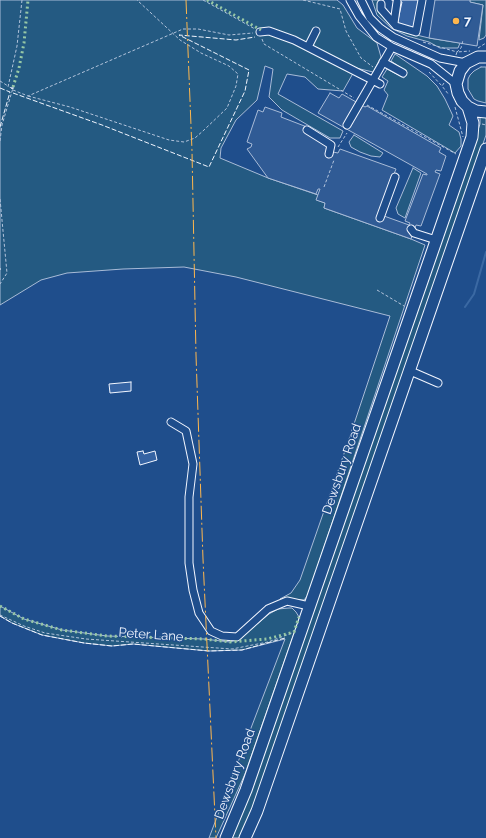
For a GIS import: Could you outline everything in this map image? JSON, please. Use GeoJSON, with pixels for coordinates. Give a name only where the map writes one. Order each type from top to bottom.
{"type":"FeatureCollection","features":[{"type":"Feature","properties":{"kind":"highway"},"geometry":{"type":"LineString","coordinates":[[456,84],[460,71],[466,63],[478,57],[486,57]]}},
{"type":"Feature","properties":{"kind":"highway","name":"Dewsbury Road"},"geometry":{"type":"LineString","coordinates":[[226,838],[246,790],[472,137],[473,123],[468,107],[462,101],[456,84]]}},
{"type":"Feature","properties":{"kind":"highway"},"geometry":{"type":"LineString","coordinates":[[468,107],[476,111],[486,112]]}},
{"type":"Feature","properties":{"kind":"highway"},"geometry":{"type":"LineString","coordinates":[[245,838],[259,804],[486,148]]}},
{"type":"Feature","properties":{"kind":"street"},"geometry":{"type":"LineString","coordinates":[[344,0],[356,11]]}},
{"type":"Feature","properties":{"kind":"street"},"geometry":{"type":"LineString","coordinates":[[350,0],[366,26],[376,37],[392,47],[432,64],[456,84]]}},
{"type":"Feature","properties":{"kind":"street"},"geometry":{"type":"LineString","coordinates":[[361,0],[370,18],[380,28],[409,44],[440,58],[466,63]]}},
{"type":"Feature","properties":{"kind":"street"},"geometry":{"type":"LineString","coordinates":[[366,0],[370,18]]}},
{"type":"Feature","properties":{"kind":"street"},"geometry":{"type":"LineString","coordinates":[[381,4],[381,9],[396,26],[416,32],[422,0]]}},
{"type":"Feature","properties":{"kind":"street"},"geometry":{"type":"LineString","coordinates":[[394,23],[397,2]]}},
{"type":"Feature","properties":{"kind":"street"},"geometry":{"type":"LineString","coordinates":[[260,32],[269,31],[294,40],[376,82]]}},
{"type":"Feature","properties":{"kind":"street"},"geometry":{"type":"LineString","coordinates":[[308,47],[316,31]]}},
{"type":"Feature","properties":{"kind":"street"},"geometry":{"type":"LineString","coordinates":[[347,124],[360,102],[376,82],[378,71],[392,47]]}},
{"type":"Feature","properties":{"kind":"street"},"geometry":{"type":"LineString","coordinates":[[383,62],[402,73]]}},
{"type":"Feature","properties":{"kind":"street"},"geometry":{"type":"LineString","coordinates":[[307,130],[331,145],[329,154]]}},
{"type":"Feature","properties":{"kind":"street"},"geometry":{"type":"LineString","coordinates":[[380,218],[396,177]]}},
{"type":"Feature","properties":{"kind":"street"},"geometry":{"type":"LineString","coordinates":[[411,229],[414,233],[436,240]]}},
{"type":"Feature","properties":{"kind":"street"},"geometry":{"type":"LineString","coordinates":[[408,370],[438,383]]}},
{"type":"Feature","properties":{"kind":"street"},"geometry":{"type":"LineString","coordinates":[[171,422],[186,432],[193,464],[189,497],[189,563],[193,590],[200,613],[211,631],[222,636],[237,637],[268,610],[287,601],[309,606]]}},
{"type":"Feature","properties":{"kind":"path"},"geometry":{"type":"LineString","coordinates":[[8,87],[17,46],[22,0]]}},
{"type":"Feature","properties":{"kind":"path"},"geometry":{"type":"LineString","coordinates":[[0,81],[8,87],[13,88],[13,90],[28,96],[70,107],[169,140],[184,142],[195,138],[227,108],[236,86],[238,74],[229,66],[192,48],[173,34],[137,0]]}},
{"type":"Feature","properties":{"kind":"path"},"geometry":{"type":"LineString","coordinates":[[203,0],[260,32],[264,44],[360,102],[458,155]]}},
{"type":"Feature","properties":{"kind":"path"},"geometry":{"type":"LineString","coordinates":[[303,0],[340,8],[346,31],[361,58],[378,71]]}},
{"type":"Feature","properties":{"kind":"path"},"geometry":{"type":"LineString","coordinates":[[28,96],[183,29],[198,29],[229,35],[260,32]]}},
{"type":"Feature","properties":{"kind":"path"},"geometry":{"type":"LineString","coordinates":[[420,41],[457,52],[463,40]]}},
{"type":"Feature","properties":{"kind":"path"},"geometry":{"type":"LineString","coordinates":[[426,69],[442,86]]}},
{"type":"Feature","properties":{"kind":"path"},"geometry":{"type":"LineString","coordinates":[[0,141],[2,125],[13,90]]}},
{"type":"Feature","properties":{"kind":"path"},"geometry":{"type":"LineString","coordinates":[[0,199],[7,273],[0,284]]}},
{"type":"Feature","properties":{"kind":"path"},"geometry":{"type":"LineString","coordinates":[[377,290],[412,310]]}},
{"type":"Feature","properties":{"kind":"path","name":"Peter Lane"},"geometry":{"type":"LineString","coordinates":[[0,615],[24,626],[45,633],[86,640],[232,649],[268,642],[301,629]]}},
{"type":"Feature","properties":{"kind":"shaded area"},"geometry":{"type":"Polygon","coordinates":[[[0,0],[337,0],[343,5],[357,28],[377,43],[381,57],[373,72],[356,68],[343,91],[318,89],[305,77],[287,74],[278,94],[343,131],[340,138],[330,138],[282,110],[269,97],[273,69],[265,66],[257,100],[236,120],[221,148],[220,158],[268,178],[318,195],[317,200],[325,203],[324,208],[425,245],[308,595],[304,600],[280,599],[291,593],[300,580],[390,316],[236,277],[184,267],[67,273],[41,280],[0,305],[0,0]]]}},
{"type":"Feature","properties":{"kind":"shaded area"},"geometry":{"type":"Polygon","coordinates":[[[372,0],[379,0],[378,11],[404,32],[460,43],[458,48],[440,48],[429,42],[407,36],[391,28],[377,15],[372,0]]]}},
{"type":"Feature","properties":{"kind":"shaded area","name":"7"},"geometry":{"type":"Polygon","coordinates":[[[435,0],[470,0],[470,2],[483,5],[477,46],[429,38],[435,0]]]}},
{"type":"Feature","properties":{"kind":"shaded area"},"geometry":{"type":"Polygon","coordinates":[[[470,0],[486,0],[486,35],[484,38],[479,40],[483,5],[469,2],[470,0]]]}},
{"type":"Feature","properties":{"kind":"shaded area"},"geometry":{"type":"Polygon","coordinates":[[[395,54],[427,76],[437,86],[445,99],[453,116],[449,125],[459,132],[461,139],[461,146],[455,153],[382,110],[388,95],[384,90],[388,81],[382,77],[387,69],[404,78],[407,72],[391,61],[395,54]]]}},
{"type":"Feature","properties":{"kind":"shaded area"},"geometry":{"type":"Polygon","coordinates":[[[481,67],[486,67],[486,103],[474,99],[468,89],[468,79],[470,75],[481,67]]]}},
{"type":"Feature","properties":{"kind":"shaded area"},"geometry":{"type":"Polygon","coordinates":[[[330,93],[339,98],[342,94],[365,107],[367,106],[441,148],[439,152],[446,156],[441,171],[436,170],[435,172],[440,174],[421,226],[416,225],[411,239],[324,208],[325,203],[316,200],[320,189],[318,189],[316,194],[268,178],[247,149],[251,147],[252,144],[247,142],[258,110],[263,112],[265,107],[282,113],[281,117],[307,127],[333,143],[333,152],[338,153],[340,149],[396,169],[394,174],[399,175],[384,216],[409,225],[410,223],[405,221],[423,174],[427,174],[318,113],[330,93]]]}},
{"type":"Feature","properties":{"kind":"shaded area"},"geometry":{"type":"Polygon","coordinates":[[[480,116],[486,116],[486,135],[278,742],[242,838],[231,838],[415,318],[480,124],[480,116]]]}},
{"type":"Feature","properties":{"kind":"shaded area"},"geometry":{"type":"Polygon","coordinates":[[[354,135],[383,153],[380,157],[371,156],[351,147],[349,142],[354,135]]]}},
{"type":"Feature","properties":{"kind":"shaded area"},"geometry":{"type":"Polygon","coordinates":[[[413,168],[421,173],[405,218],[398,214],[396,208],[413,168]]]}},
{"type":"Feature","properties":{"kind":"shaded area"},"geometry":{"type":"Polygon","coordinates":[[[0,606],[24,619],[62,630],[107,636],[204,639],[230,642],[240,638],[269,614],[278,609],[292,608],[296,612],[299,617],[298,622],[245,774],[216,838],[209,838],[285,639],[242,650],[209,651],[133,644],[112,646],[84,643],[42,635],[12,623],[0,616],[0,606]]]}},
{"type":"Feature","properties":{"kind":"building"},"geometry":{"type":"Polygon","coordinates":[[[392,0],[420,0],[414,29],[397,25],[402,2],[392,0]]]}},
{"type":"Feature","properties":{"kind":"building"},"geometry":{"type":"Polygon","coordinates":[[[131,382],[131,391],[110,393],[109,384],[131,382]]]}},
{"type":"Feature","properties":{"kind":"building"},"geometry":{"type":"Polygon","coordinates":[[[143,451],[144,454],[155,451],[157,460],[140,465],[137,452],[143,451]]]}},
{"type":"Feature","properties":{"kind":"waterway"},"geometry":{"type":"LineString","coordinates":[[465,307],[474,294],[486,252]]}},
{"type":"Feature","properties":{"kind":"hedge"},"geometry":{"type":"LineString","coordinates":[[13,87],[19,68],[24,43],[28,0]]}},
{"type":"Feature","properties":{"kind":"hedge"},"geometry":{"type":"LineString","coordinates":[[207,0],[261,30]]}},
{"type":"Feature","properties":{"kind":"hedge"},"geometry":{"type":"LineString","coordinates":[[0,606],[24,619],[62,630],[107,636],[204,639],[230,642],[267,639],[294,632],[299,617]]}},
{"type":"Feature","properties":{"kind":"fence"},"geometry":{"type":"LineString","coordinates":[[13,93],[102,125],[209,167],[245,91],[249,70],[179,35],[236,40],[255,37]]}},
{"type":"Feature","properties":{"kind":"fence"},"geometry":{"type":"LineString","coordinates":[[11,88],[13,89],[13,87]]}},
{"type":"Feature","properties":{"kind":"fence"},"geometry":{"type":"LineString","coordinates":[[0,88],[10,92],[0,127]]}},
{"type":"Feature","properties":{"kind":"fence"},"geometry":{"type":"LineString","coordinates":[[0,616],[12,623],[42,635],[84,643],[112,646],[133,644],[209,651],[242,650],[285,638]]}},
{"type":"Feature","properties":{"kind":"power"},"geometry":{"type":"LineString","coordinates":[[186,0],[192,151],[196,355],[203,559],[216,838]]}},
{"type":"Feature","properties":{"kind":"place","name":"7"},"geometry":{"type":"Point","coordinates":[456,21]}}]}
